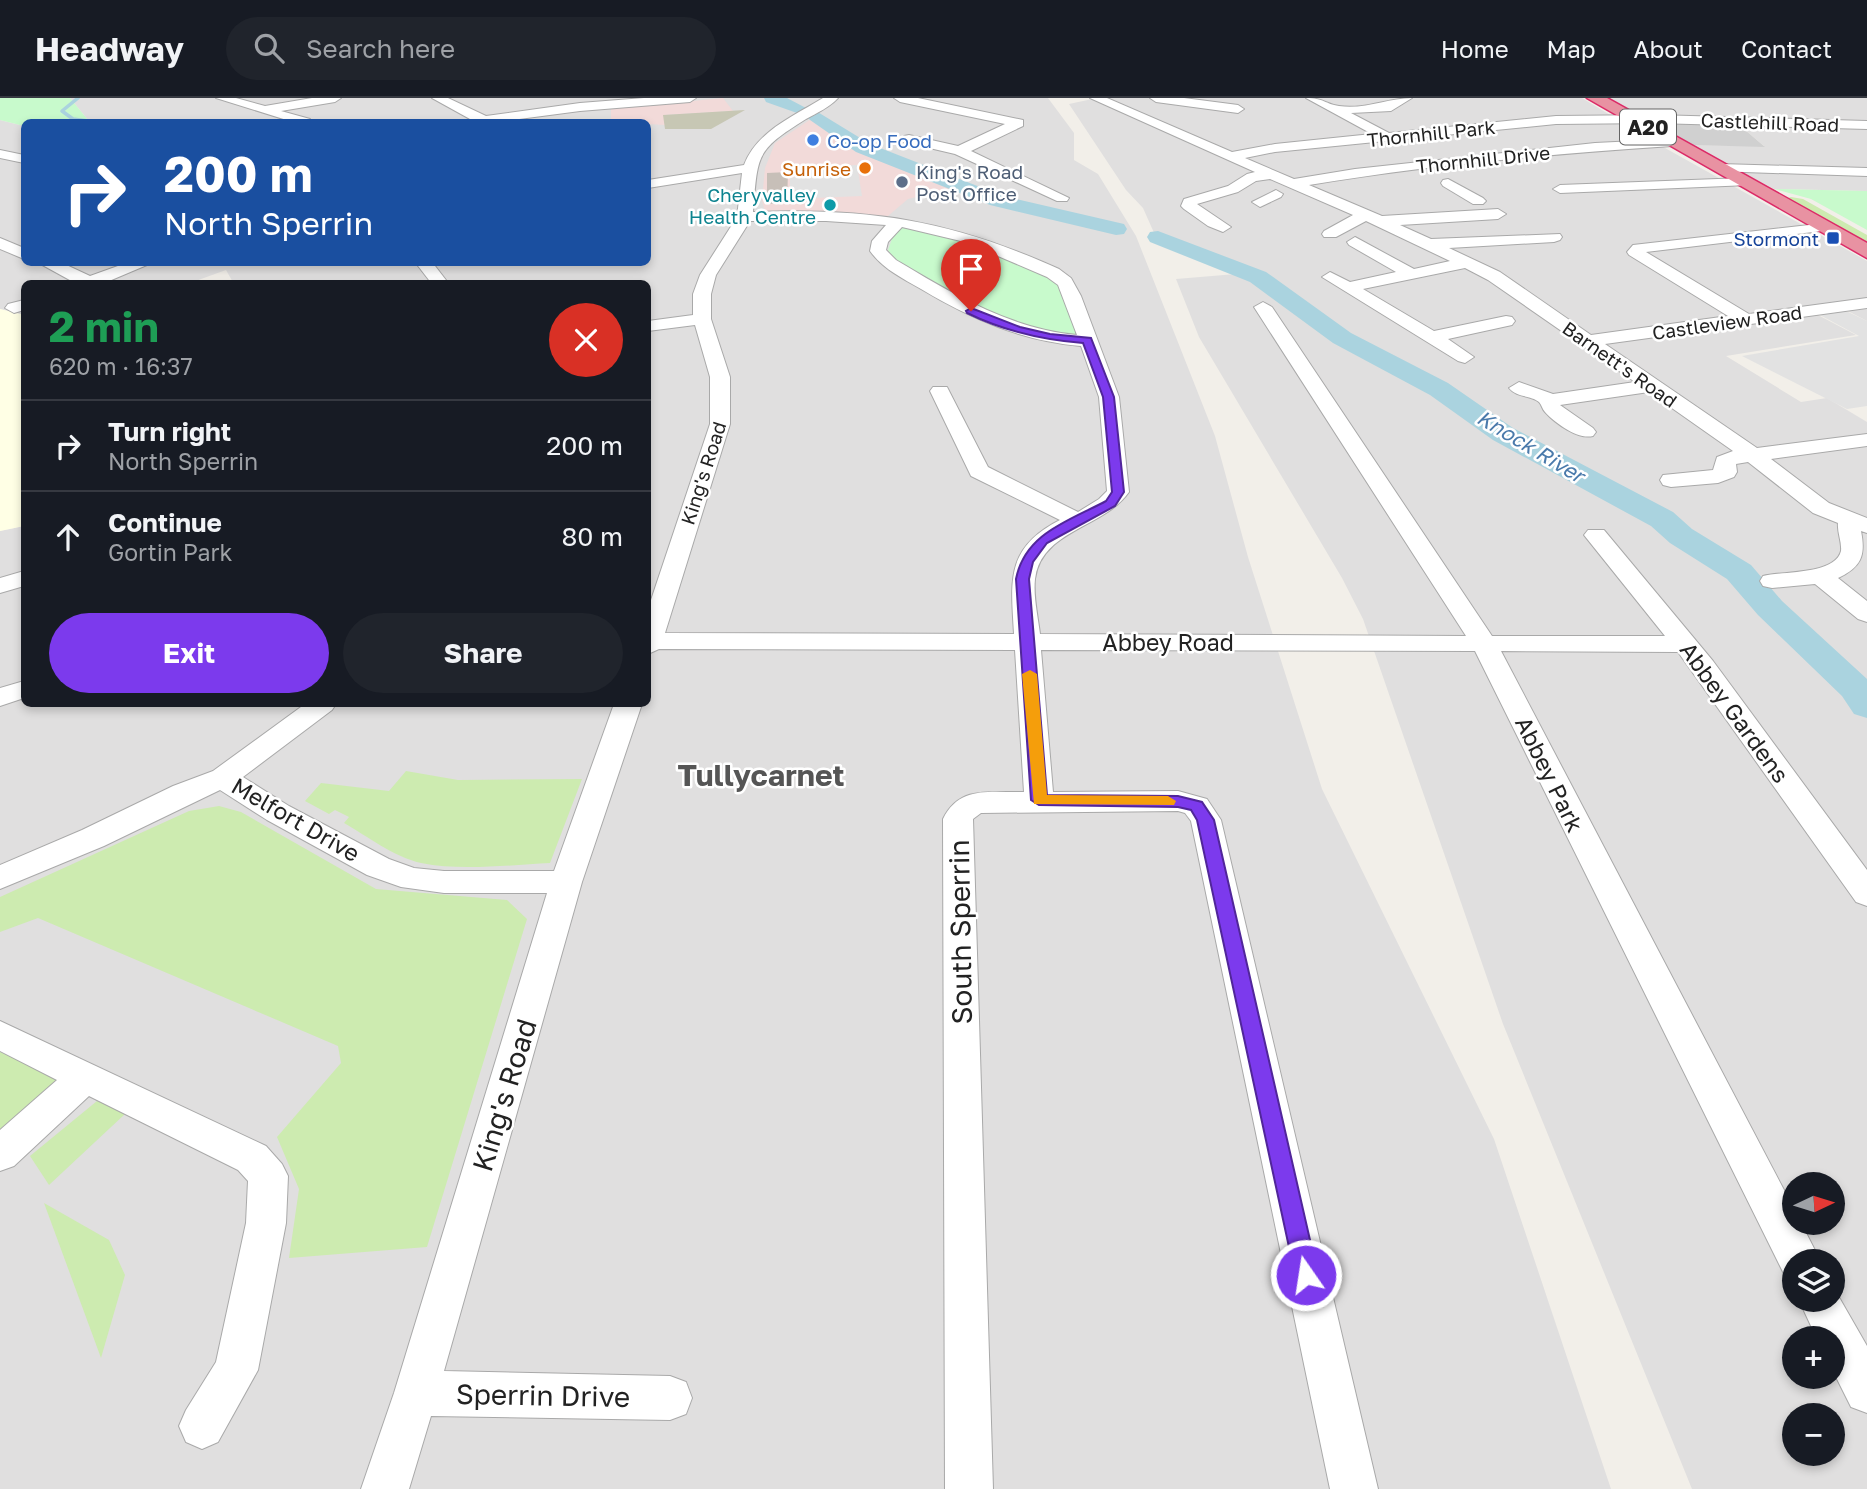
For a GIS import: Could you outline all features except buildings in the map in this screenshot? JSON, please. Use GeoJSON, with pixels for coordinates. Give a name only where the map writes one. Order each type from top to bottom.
{"type":"FeatureCollection","features":[{"type":"Feature","properties":{"kind":"highway","name":"A20"},"geometry":{"type":"LineString","coordinates":[[1595,98],[1867,252]]}},
{"type":"Feature","properties":{"kind":"street"},"geometry":{"type":"LineString","coordinates":[[222,98],[293,119]]}},
{"type":"Feature","properties":{"kind":"street"},"geometry":{"type":"LineString","coordinates":[[262,111],[335,98]]}},
{"type":"Feature","properties":{"kind":"street"},"geometry":{"type":"LineString","coordinates":[[438,98],[474,119]]}},
{"type":"Feature","properties":{"kind":"street"},"geometry":{"type":"LineString","coordinates":[[497,119],[585,104],[690,98]]}},
{"type":"Feature","properties":{"kind":"street","name":"King's Road"},"geometry":{"type":"LineString","coordinates":[[651,634],[722,414],[720,377],[702,318],[702,294],[708,275],[745,217],[754,155],[764,142],[832,98]]}},
{"type":"Feature","properties":{"kind":"street"},"geometry":{"type":"LineString","coordinates":[[901,98],[1018,123],[960,151]]}},
{"type":"Feature","properties":{"kind":"street"},"geometry":{"type":"LineString","coordinates":[[1098,99],[1129,98],[1145,113],[1194,131]]}},
{"type":"Feature","properties":{"kind":"street"},"geometry":{"type":"LineString","coordinates":[[1156,98],[1238,109]]}},
{"type":"Feature","properties":{"kind":"street"},"geometry":{"type":"LineString","coordinates":[[1312,98],[1387,137]]}},
{"type":"Feature","properties":{"kind":"street"},"geometry":{"type":"LineString","coordinates":[[1337,110],[1391,107],[1406,98]]}},
{"type":"Feature","properties":{"kind":"street","name":"Barnett's Road"},"geometry":{"type":"LineString","coordinates":[[1098,99],[1339,203],[1372,207],[1428,244],[1494,276],[1751,454],[1821,508],[1858,524]]}},
{"type":"Feature","properties":{"kind":"street"},"geometry":{"type":"LineString","coordinates":[[1523,111],[1544,121]]}},
{"type":"Feature","properties":{"kind":"street","name":"Thornhill Park"},"geometry":{"type":"LineString","coordinates":[[1231,156],[1275,148],[1544,121],[1632,118]]}},
{"type":"Feature","properties":{"kind":"street","name":"Castlehill Road"},"geometry":{"type":"LineString","coordinates":[[1632,118],[1867,125]]}},
{"type":"Feature","properties":{"kind":"street"},"geometry":{"type":"LineString","coordinates":[[909,139],[960,151],[1062,198]]}},
{"type":"Feature","properties":{"kind":"street","name":"Thornhill Drive"},"geometry":{"type":"LineString","coordinates":[[1294,183],[1355,173],[1595,147],[1672,142]]}},
{"type":"Feature","properties":{"kind":"street"},"geometry":{"type":"LineString","coordinates":[[0,154],[21,158]]}},
{"type":"Feature","properties":{"kind":"street"},"geometry":{"type":"LineString","coordinates":[[651,184],[750,168]]}},
{"type":"Feature","properties":{"kind":"street"},"geometry":{"type":"LineString","coordinates":[[1720,169],[1867,172]]}},
{"type":"Feature","properties":{"kind":"street"},"geometry":{"type":"LineString","coordinates":[[1223,228],[1208,222],[1200,212],[1189,206],[1189,202],[1233,189],[1252,177],[1272,173]]}},
{"type":"Feature","properties":{"kind":"street"},"geometry":{"type":"LineString","coordinates":[[1560,189],[1744,182]]}},
{"type":"Feature","properties":{"kind":"street"},"geometry":{"type":"LineString","coordinates":[[1330,234],[1372,207],[1493,211],[1449,183]]}},
{"type":"Feature","properties":{"kind":"street"},"geometry":{"type":"LineString","coordinates":[[1233,189],[1268,198]]}},
{"type":"Feature","properties":{"kind":"street"},"geometry":{"type":"LineString","coordinates":[[745,217],[824,216],[897,223],[957,234],[1054,272],[1065,282],[1109,397],[1118,492],[1111,503],[1043,540],[1026,562],[1023,579],[1039,800]]}},
{"type":"Feature","properties":{"kind":"street"},"geometry":{"type":"LineString","coordinates":[[897,223],[880,242],[878,251],[890,264],[994,323],[1050,337],[1087,341]]}},
{"type":"Feature","properties":{"kind":"street"},"geometry":{"type":"LineString","coordinates":[[1745,318],[1635,252],[1639,248],[1821,226]]}},
{"type":"Feature","properties":{"kind":"street"},"geometry":{"type":"LineString","coordinates":[[1428,244],[1548,233],[1568,247]]}},
{"type":"Feature","properties":{"kind":"street"},"geometry":{"type":"LineString","coordinates":[[4,238],[21,252]]}},
{"type":"Feature","properties":{"kind":"street"},"geometry":{"type":"LineString","coordinates":[[1356,246],[1410,273]]}},
{"type":"Feature","properties":{"kind":"street"},"geometry":{"type":"LineString","coordinates":[[1349,287],[1466,262]]}},
{"type":"Feature","properties":{"kind":"street"},"geometry":{"type":"LineString","coordinates":[[53,266],[81,280]]}},
{"type":"Feature","properties":{"kind":"street"},"geometry":{"type":"LineString","coordinates":[[95,280],[135,266]]}},
{"type":"Feature","properties":{"kind":"street"},"geometry":{"type":"LineString","coordinates":[[426,266],[438,280]]}},
{"type":"Feature","properties":{"kind":"street"},"geometry":{"type":"LineString","coordinates":[[1330,277],[1465,357]]}},
{"type":"Feature","properties":{"kind":"street","name":"Castleview Road"},"geometry":{"type":"LineString","coordinates":[[1586,341],[1867,303]]}},
{"type":"Feature","properties":{"kind":"street","name":"Abbey Park"},"geometry":{"type":"LineString","coordinates":[[1263,307],[1484,643],[1793,1249]]}},
{"type":"Feature","properties":{"kind":"street"},"geometry":{"type":"LineString","coordinates":[[651,326],[702,318]]}},
{"type":"Feature","properties":{"kind":"street"},"geometry":{"type":"LineString","coordinates":[[1430,337],[1492,319]]}},
{"type":"Feature","properties":{"kind":"street"},"geometry":{"type":"LineString","coordinates":[[1519,388],[1551,400],[1651,386]]}},
{"type":"Feature","properties":{"kind":"street"},"geometry":{"type":"LineString","coordinates":[[940,391],[979,471],[1077,520]]}},
{"type":"Feature","properties":{"kind":"street"},"geometry":{"type":"LineString","coordinates":[[1551,400],[1549,403],[1553,409],[1586,432]]}},
{"type":"Feature","properties":{"kind":"street"},"geometry":{"type":"LineString","coordinates":[[1671,480],[1718,476],[1726,472],[1725,462],[1730,457],[1867,440]]}},
{"type":"Feature","properties":{"kind":"street"},"geometry":{"type":"LineString","coordinates":[[1772,581],[1822,577],[1850,558],[1853,550],[1848,527],[1858,524]]}},
{"type":"Feature","properties":{"kind":"street","name":"Abbey Gardens"},"geometry":{"type":"LineString","coordinates":[[1596,535],[1853,854],[1867,894]]}},
{"type":"Feature","properties":{"kind":"street"},"geometry":{"type":"LineString","coordinates":[[1822,577],[1867,614]]}},
{"type":"Feature","properties":{"kind":"street"},"geometry":{"type":"LineString","coordinates":[[0,586],[21,579]]}},
{"type":"Feature","properties":{"kind":"street","name":"Abbey Road"},"geometry":{"type":"LineString","coordinates":[[651,643],[1027,641],[1686,644]]}},
{"type":"Feature","properties":{"kind":"street"},"geometry":{"type":"LineString","coordinates":[[0,698],[21,691]]}},
{"type":"Feature","properties":{"kind":"street"},"geometry":{"type":"LineString","coordinates":[[223,778],[318,707]]}},
{"type":"Feature","properties":{"kind":"street","name":"King's Road"},"geometry":{"type":"LineString","coordinates":[[385,1489],[416,1393],[566,882],[627,707]]}},
{"type":"Feature","properties":{"kind":"street","name":"Melfort Drive"},"geometry":{"type":"LineString","coordinates":[[0,878],[223,778],[278,813],[378,867],[412,879],[444,882],[566,882]]}},
{"type":"Feature","properties":{"kind":"street","name":"South Sperrin"},"geometry":{"type":"LineString","coordinates":[[970,1489],[958,819],[963,809],[976,803],[1039,800],[1178,801],[1196,806],[1206,820],[1354,1489]]}},
{"type":"Feature","properties":{"kind":"street"},"geometry":{"type":"LineString","coordinates":[[0,1035],[252,1158],[268,1176],[266,1223],[236,1370],[202,1426]]}},
{"type":"Feature","properties":{"kind":"street"},"geometry":{"type":"LineString","coordinates":[[0,1154],[85,1077]]}},
{"type":"Feature","properties":{"kind":"street"},"geometry":{"type":"LineString","coordinates":[[1825,1312],[1867,1391]]}},
{"type":"Feature","properties":{"kind":"street","name":"Sperrin Drive"},"geometry":{"type":"LineString","coordinates":[[416,1393],[670,1398]]}},
{"type":"Feature","properties":{"kind":"shaded area"},"geometry":{"type":"Polygon","coordinates":[[[70,98],[1048,98],[1074,133],[1074,160],[1098,174],[1136,236],[1215,436],[1248,557],[1322,789],[1494,1139],[1611,1489],[0,1489],[0,531],[21,527],[21,707],[651,707],[651,280],[232,280],[226,270],[198,280],[21,280],[21,314],[0,309],[0,120],[21,125],[21,266],[651,266],[651,119],[87,119],[70,98]]]}},
{"type":"Feature","properties":{"kind":"shaded area"},"geometry":{"type":"Polygon","coordinates":[[[723,98],[733,111],[664,115],[665,125],[651,124],[651,119],[611,119],[611,109],[723,98]]]}},
{"type":"Feature","properties":{"kind":"shaded area"},"geometry":{"type":"Polygon","coordinates":[[[1097,98],[1582,98],[1665,148],[1867,261],[1867,321],[1844,309],[1816,314],[1856,335],[1726,356],[1801,402],[1827,398],[1867,422],[1867,1489],[1692,1489],[1503,1024],[1363,619],[1342,578],[1199,337],[1176,279],[1236,274],[1155,235],[1143,208],[1126,190],[1069,104],[1097,98]]]}},
{"type":"Feature","properties":{"kind":"shaded area"},"geometry":{"type":"Polygon","coordinates":[[[1604,98],[1867,98],[1867,191],[1774,189],[1690,145],[1764,146],[1738,124],[1636,116],[1604,98]]]}},
{"type":"Feature","properties":{"kind":"shaded area"},"geometry":{"type":"Polygon","coordinates":[[[745,110],[711,129],[665,129],[663,115],[745,110]]]}},
{"type":"Feature","properties":{"kind":"shaded area"},"geometry":{"type":"Polygon","coordinates":[[[814,117],[856,149],[951,189],[908,199],[888,216],[765,212],[762,200],[765,168],[775,143],[814,117]]]}},
{"type":"Feature","properties":{"kind":"shaded area"},"geometry":{"type":"Polygon","coordinates":[[[1657,124],[1738,124],[1765,147],[1693,145],[1657,124]]]}},
{"type":"Feature","properties":{"kind":"shaded area"},"geometry":{"type":"Polygon","coordinates":[[[857,165],[862,196],[790,199],[790,178],[797,177],[796,168],[857,165]]]}},
{"type":"Feature","properties":{"kind":"shaded area"},"geometry":{"type":"Polygon","coordinates":[[[0,309],[21,314],[21,527],[0,531],[0,309]]]}},
{"type":"Feature","properties":{"kind":"shaded area"},"geometry":{"type":"Polygon","coordinates":[[[1846,311],[1867,321],[1867,406],[1847,409],[1742,356],[1859,336],[1820,315],[1846,311]]]}},
{"type":"Feature","properties":{"kind":"green space"},"geometry":{"type":"Polygon","coordinates":[[[0,98],[70,98],[87,119],[21,119],[21,125],[0,120],[0,98]]]}},
{"type":"Feature","properties":{"kind":"green space"},"geometry":{"type":"Polygon","coordinates":[[[1774,189],[1867,191],[1867,230],[1811,199],[1774,189]]]}},
{"type":"Feature","properties":{"kind":"green space"},"geometry":{"type":"Polygon","coordinates":[[[1788,198],[1803,199],[1867,235],[1867,242],[1788,198]]]}},
{"type":"Feature","properties":{"kind":"green space"},"geometry":{"type":"Polygon","coordinates":[[[906,227],[989,249],[1050,276],[1064,292],[1080,337],[1044,332],[1002,321],[893,260],[888,250],[895,230],[906,227]]]}},
{"type":"Feature","properties":{"kind":"green space"},"geometry":{"type":"Polygon","coordinates":[[[406,771],[458,780],[582,779],[550,863],[468,867],[421,863],[391,851],[344,823],[349,817],[335,810],[329,814],[305,801],[321,783],[389,791],[406,771]]]}},
{"type":"Feature","properties":{"kind":"green space"},"geometry":{"type":"Polygon","coordinates":[[[219,806],[241,812],[376,889],[507,900],[527,919],[427,1247],[289,1258],[299,1189],[277,1137],[341,1063],[338,1046],[38,918],[0,932],[0,897],[189,811],[219,806]]]}},
{"type":"Feature","properties":{"kind":"green space"},"geometry":{"type":"Polygon","coordinates":[[[0,1052],[57,1076],[57,1089],[0,1140],[0,1052]]]}},
{"type":"Feature","properties":{"kind":"green space"},"geometry":{"type":"Polygon","coordinates":[[[97,1101],[107,1103],[125,1114],[49,1185],[30,1156],[97,1101]]]}},
{"type":"Feature","properties":{"kind":"green space"},"geometry":{"type":"Polygon","coordinates":[[[44,1203],[109,1240],[125,1275],[101,1358],[44,1203]]]}},
{"type":"Feature","properties":{"kind":"waterway"},"geometry":{"type":"LineString","coordinates":[[73,119],[62,111],[78,98]]}},
{"type":"Feature","properties":{"kind":"waterway","name":"Knock River"},"geometry":{"type":"LineString","coordinates":[[772,98],[797,108]]}},
{"type":"Feature","properties":{"kind":"waterway","name":"Knock River"},"geometry":{"type":"LineString","coordinates":[[816,116],[863,148],[997,201],[1116,229]]}},
{"type":"Feature","properties":{"kind":"waterway","name":"Knock River"},"geometry":{"type":"LineString","coordinates":[[1158,237],[1258,277],[1342,338],[1439,389],[1503,434],[1662,519],[1681,536],[1739,572],[1770,608],[1856,689],[1867,706]]}},
{"type":"Feature","properties":{"kind":"slow traffic"},"geometry":{"type":"LineString","coordinates":[[1030,674],[1039,800],[1168,801]]}},
{"type":"Feature","properties":{"kind":"place","name":"Co-op Food"},"geometry":{"type":"Point","coordinates":[813,140]}},
{"type":"Feature","properties":{"kind":"place","name":"Sunrise"},"geometry":{"type":"Point","coordinates":[865,168]}},
{"type":"Feature","properties":{"kind":"place","name":"King's Road Post Office"},"geometry":{"type":"Point","coordinates":[902,182]}},
{"type":"Feature","properties":{"kind":"place","name":"Cheryvalley Health Centre"},"geometry":{"type":"Point","coordinates":[830,205]}},
{"type":"Feature","properties":{"kind":"place","name":"Stormont"},"geometry":{"type":"Point","coordinates":[1833,238]}},
{"type":"Feature","properties":{"kind":"district","name":"Tullycarnet"},"geometry":{"type":"Point","coordinates":[761,775]}},
{"type":"Feature","properties":{"kind":"route"},"geometry":{"type":"LineString","coordinates":[[971,311],[994,323],[1017,329],[1050,337],[1087,341],[1109,397],[1118,492],[1111,503],[1043,540],[1026,562],[1023,579],[1039,800],[1178,801],[1196,806],[1206,820],[1306,1275]]}}]}
